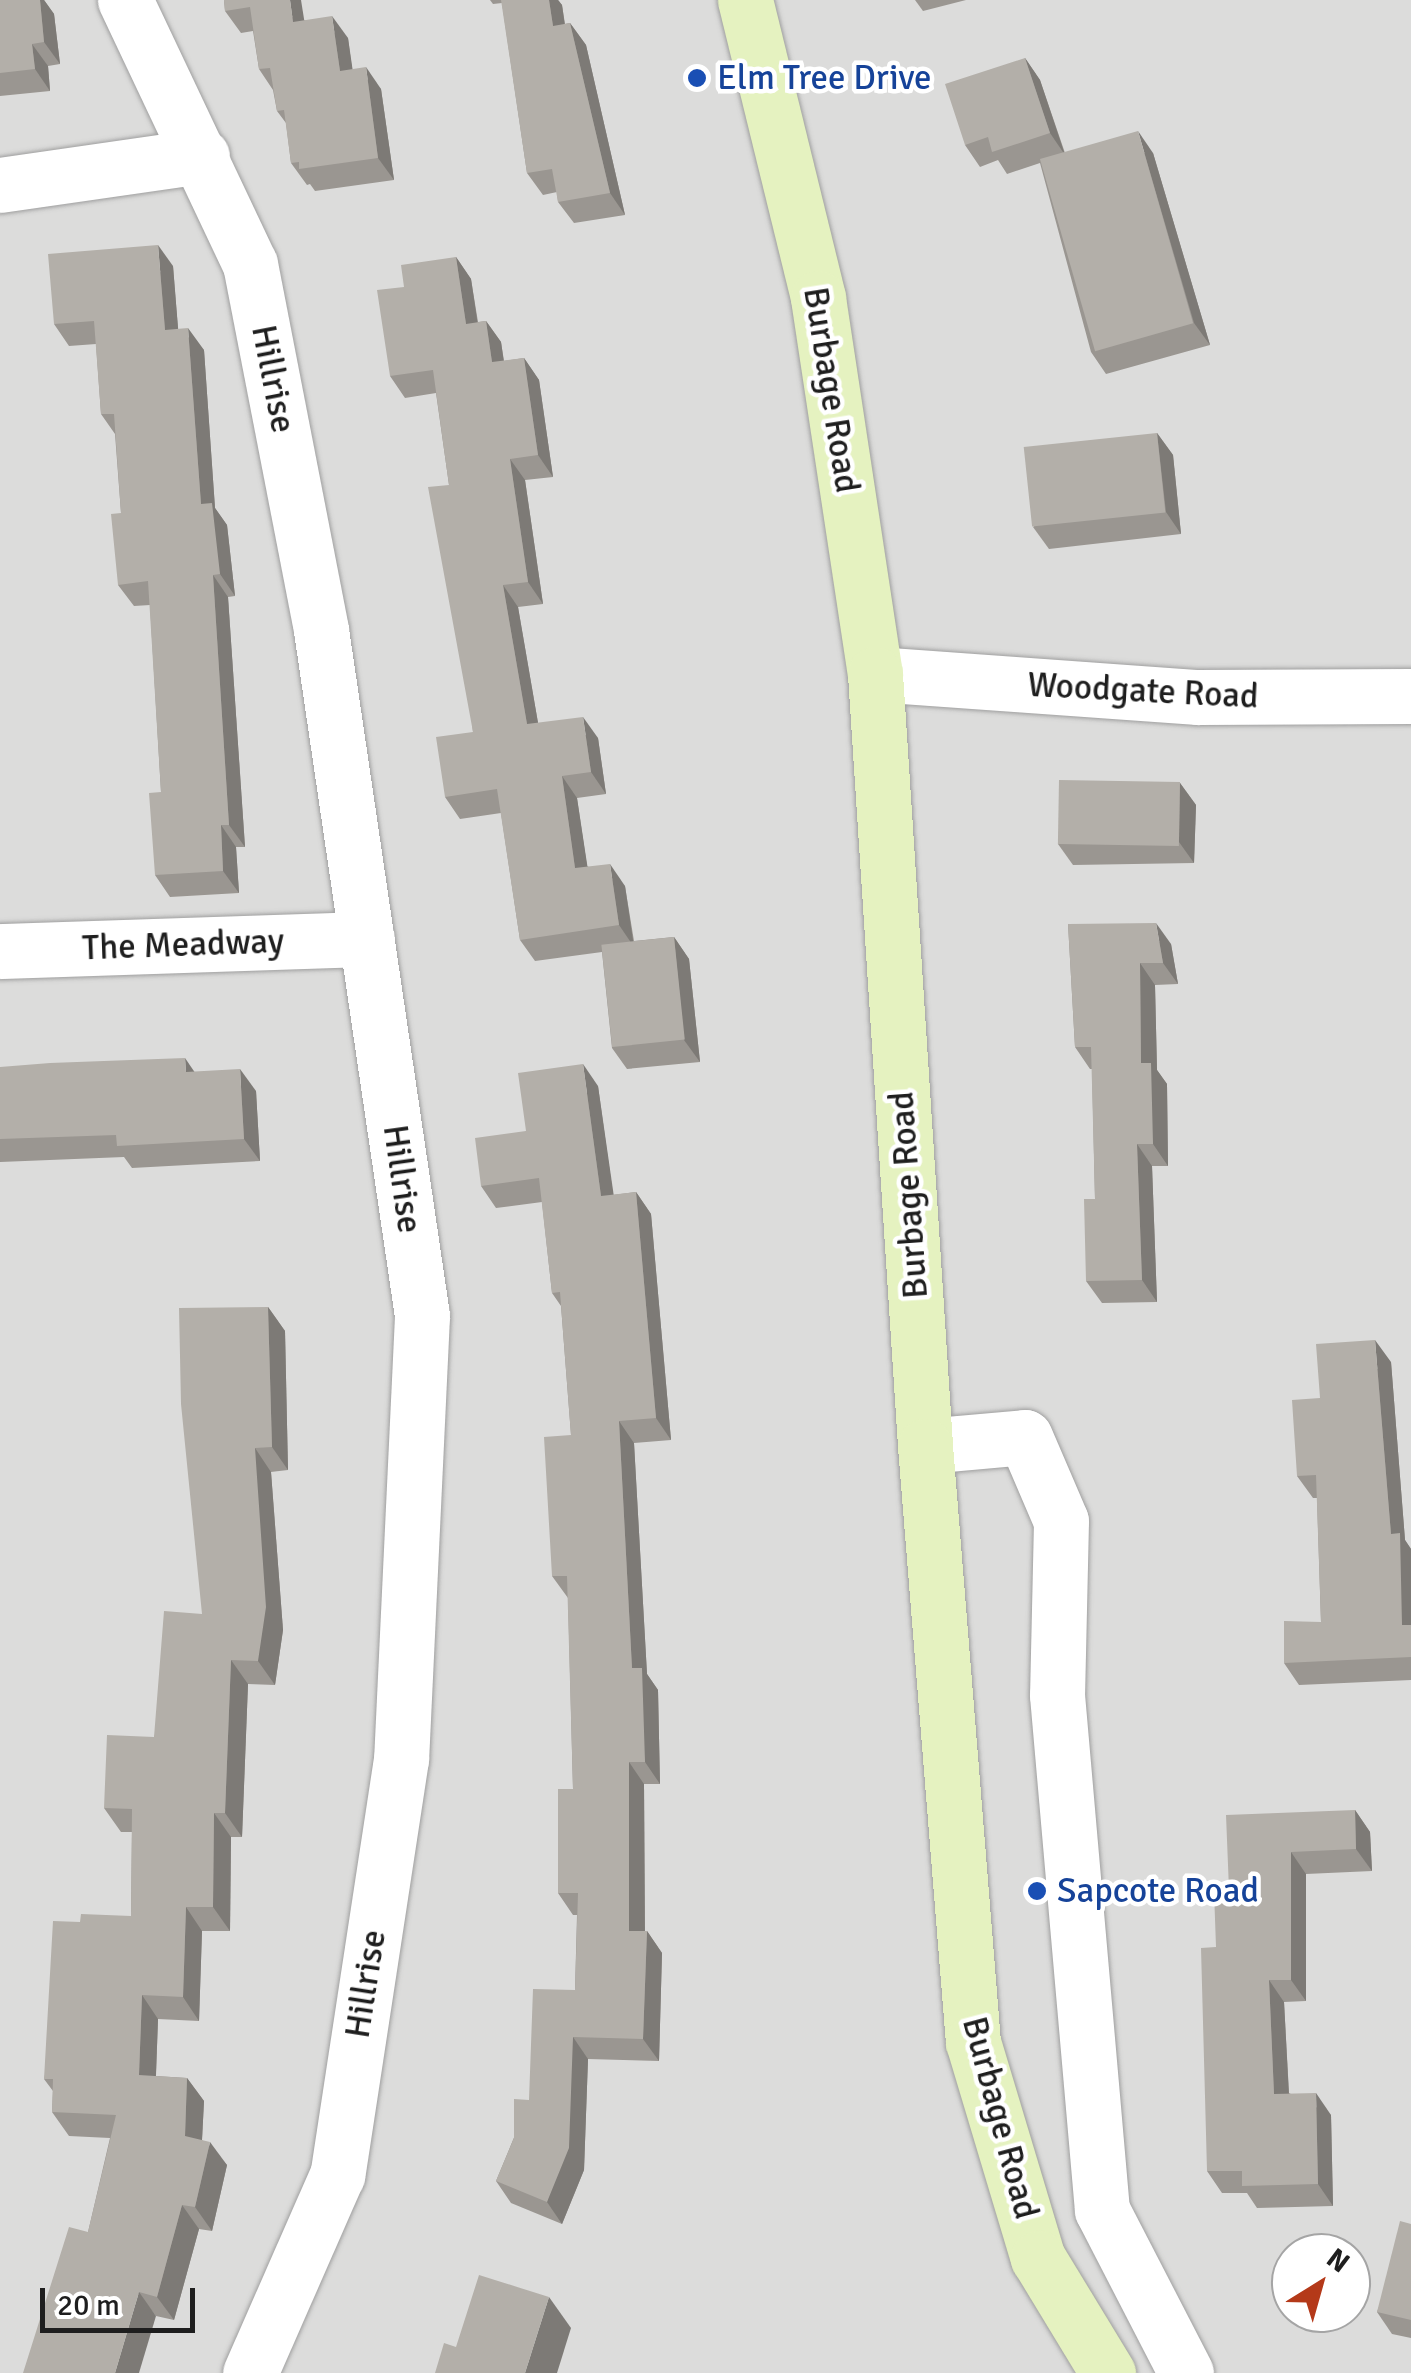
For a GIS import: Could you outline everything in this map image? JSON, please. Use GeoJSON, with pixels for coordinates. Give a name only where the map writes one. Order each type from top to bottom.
{"type":"FeatureCollection","features":[{"type":"Feature","properties":{"kind":"main road","name":"Burbage Road"},"geometry":{"type":"LineString","coordinates":[[746,0],[818,298],[876,674],[925,1446],[973,2042],[1038,2258],[1108,2373]]}},
{"type":"Feature","properties":{"kind":"street","name":"Hillrise"},"geometry":{"type":"LineString","coordinates":[[126,0],[250,264],[321,630],[422,1316],[401,1758],[337,2175],[250,2373]]}},
{"type":"Feature","properties":{"kind":"street"},"geometry":{"type":"LineString","coordinates":[[0,185],[202,156]]}},
{"type":"Feature","properties":{"kind":"street","name":"Woodgate Road"},"geometry":{"type":"LineString","coordinates":[[876,674],[1198,698],[1411,696]]}},
{"type":"Feature","properties":{"kind":"street","name":"The Meadway"},"geometry":{"type":"LineString","coordinates":[[0,951],[367,939]]}},
{"type":"Feature","properties":{"kind":"street"},"geometry":{"type":"LineString","coordinates":[[925,1446],[1024,1437],[1061,1521],[1057,1695],[1102,2210],[1186,2373]]}},
{"type":"Feature","properties":{"kind":"shaded area"},"geometry":{"type":"Polygon","coordinates":[[[0,0],[1411,0],[1411,2373],[0,2373],[0,0]]]}},
{"type":"Feature","properties":{"kind":"building"},"geometry":{"type":"Polygon","coordinates":[[[0,0],[40,0],[44,42],[32,44],[35,69],[0,73],[0,0]]]}},
{"type":"Feature","properties":{"kind":"building"},"geometry":{"type":"Polygon","coordinates":[[[224,0],[290,0],[293,22],[332,16],[340,71],[366,67],[378,158],[299,169],[299,162],[291,163],[284,110],[277,111],[270,68],[259,69],[250,7],[225,11],[224,0]]]}},
{"type":"Feature","properties":{"kind":"building"},"geometry":{"type":"Polygon","coordinates":[[[501,0],[549,0],[553,26],[570,23],[610,193],[558,202],[552,169],[527,173],[501,0]]]}},
{"type":"Feature","properties":{"kind":"building"},"geometry":{"type":"Polygon","coordinates":[[[1025,58],[1050,133],[992,152],[988,137],[965,145],[945,84],[1025,58]]]}},
{"type":"Feature","properties":{"kind":"building"},"geometry":{"type":"Polygon","coordinates":[[[1138,131],[1193,323],[1095,351],[1040,159],[1138,131]]]}},
{"type":"Feature","properties":{"kind":"building"},"geometry":{"type":"Polygon","coordinates":[[[158,245],[165,330],[188,328],[201,504],[212,503],[220,574],[213,575],[229,825],[221,825],[223,871],[155,875],[149,793],[161,792],[148,581],[118,585],[111,514],[121,513],[114,414],[101,414],[94,321],[54,324],[48,254],[158,245]]]}},
{"type":"Feature","properties":{"kind":"building"},"geometry":{"type":"Polygon","coordinates":[[[456,257],[466,324],[486,321],[492,362],[524,358],[538,455],[510,459],[528,582],[503,585],[527,724],[583,717],[591,772],[562,776],[575,868],[610,864],[619,925],[520,940],[497,789],[445,797],[436,737],[473,732],[428,487],[449,485],[433,370],[390,376],[377,290],[404,287],[401,265],[456,257]]]}},
{"type":"Feature","properties":{"kind":"building"},"geometry":{"type":"Polygon","coordinates":[[[1157,433],[1165,513],[1032,527],[1024,447],[1157,433]]]}},
{"type":"Feature","properties":{"kind":"building"},"geometry":{"type":"Polygon","coordinates":[[[1059,780],[1180,782],[1179,846],[1058,844],[1059,780]]]}},
{"type":"Feature","properties":{"kind":"building"},"geometry":{"type":"Polygon","coordinates":[[[1156,923],[1163,963],[1140,963],[1141,1063],[1151,1063],[1153,1144],[1137,1144],[1142,1280],[1086,1281],[1084,1199],[1095,1199],[1091,1047],[1075,1047],[1068,924],[1156,923]]]}},
{"type":"Feature","properties":{"kind":"building"},"geometry":{"type":"Polygon","coordinates":[[[674,937],[685,1039],[612,1047],[601,945],[674,937]]]}},
{"type":"Feature","properties":{"kind":"building"},"geometry":{"type":"Polygon","coordinates":[[[185,1058],[186,1072],[240,1069],[244,1139],[117,1146],[116,1135],[0,1139],[0,1067],[185,1058]]]}},
{"type":"Feature","properties":{"kind":"building"},"geometry":{"type":"Polygon","coordinates":[[[583,1064],[601,1196],[636,1192],[656,1418],[619,1421],[632,1668],[642,1668],[645,1762],[629,1762],[629,1931],[647,1931],[643,2039],[573,2037],[569,2148],[547,2202],[496,2181],[514,2138],[514,2099],[529,2100],[533,1989],[575,1990],[578,1893],[558,1893],[558,1789],[573,1789],[567,1576],[552,1576],[544,1437],[571,1435],[560,1292],[552,1293],[539,1178],[481,1186],[475,1138],[526,1131],[518,1073],[583,1064]]]}},
{"type":"Feature","properties":{"kind":"building"},"geometry":{"type":"Polygon","coordinates":[[[268,1307],[272,1447],[255,1448],[266,1607],[258,1661],[231,1660],[225,1813],[214,1813],[213,1907],[186,1907],[183,1997],[142,1995],[139,2075],[187,2078],[185,2136],[210,2142],[195,2207],[182,2205],[157,2297],[139,2292],[115,2373],[23,2373],[69,2227],[88,2232],[116,2115],[52,2112],[53,2079],[44,2079],[53,1921],[80,1922],[81,1914],[131,1916],[132,1809],[104,1808],[107,1735],[154,1737],[164,1611],[202,1614],[181,1404],[179,1308],[268,1307]]]}},
{"type":"Feature","properties":{"kind":"building"},"geometry":{"type":"Polygon","coordinates":[[[1375,1340],[1391,1534],[1400,1533],[1402,1625],[1411,1625],[1411,1657],[1284,1663],[1284,1621],[1321,1622],[1316,1475],[1297,1476],[1292,1400],[1320,1398],[1316,1344],[1375,1340]]]}},
{"type":"Feature","properties":{"kind":"building"},"geometry":{"type":"Polygon","coordinates":[[[1355,1810],[1356,1849],[1291,1852],[1291,1980],[1269,1980],[1274,2094],[1316,2093],[1318,2184],[1242,2186],[1242,2171],[1207,2171],[1201,1948],[1216,1947],[1214,1891],[1229,1890],[1226,1815],[1355,1810]]]}},
{"type":"Feature","properties":{"kind":"building"},"geometry":{"type":"Polygon","coordinates":[[[1400,2221],[1411,2224],[1411,2320],[1377,2312],[1400,2221]]]}},
{"type":"Feature","properties":{"kind":"building"},"geometry":{"type":"Polygon","coordinates":[[[479,2275],[549,2297],[525,2373],[435,2373],[444,2343],[456,2347],[479,2275]]]}},
{"type":"Feature","properties":{"kind":"place","name":"Elm Tree Drive"},"geometry":{"type":"Point","coordinates":[697,78]}},
{"type":"Feature","properties":{"kind":"place","name":"Sapcote Road"},"geometry":{"type":"Point","coordinates":[1037,1891]}}]}
